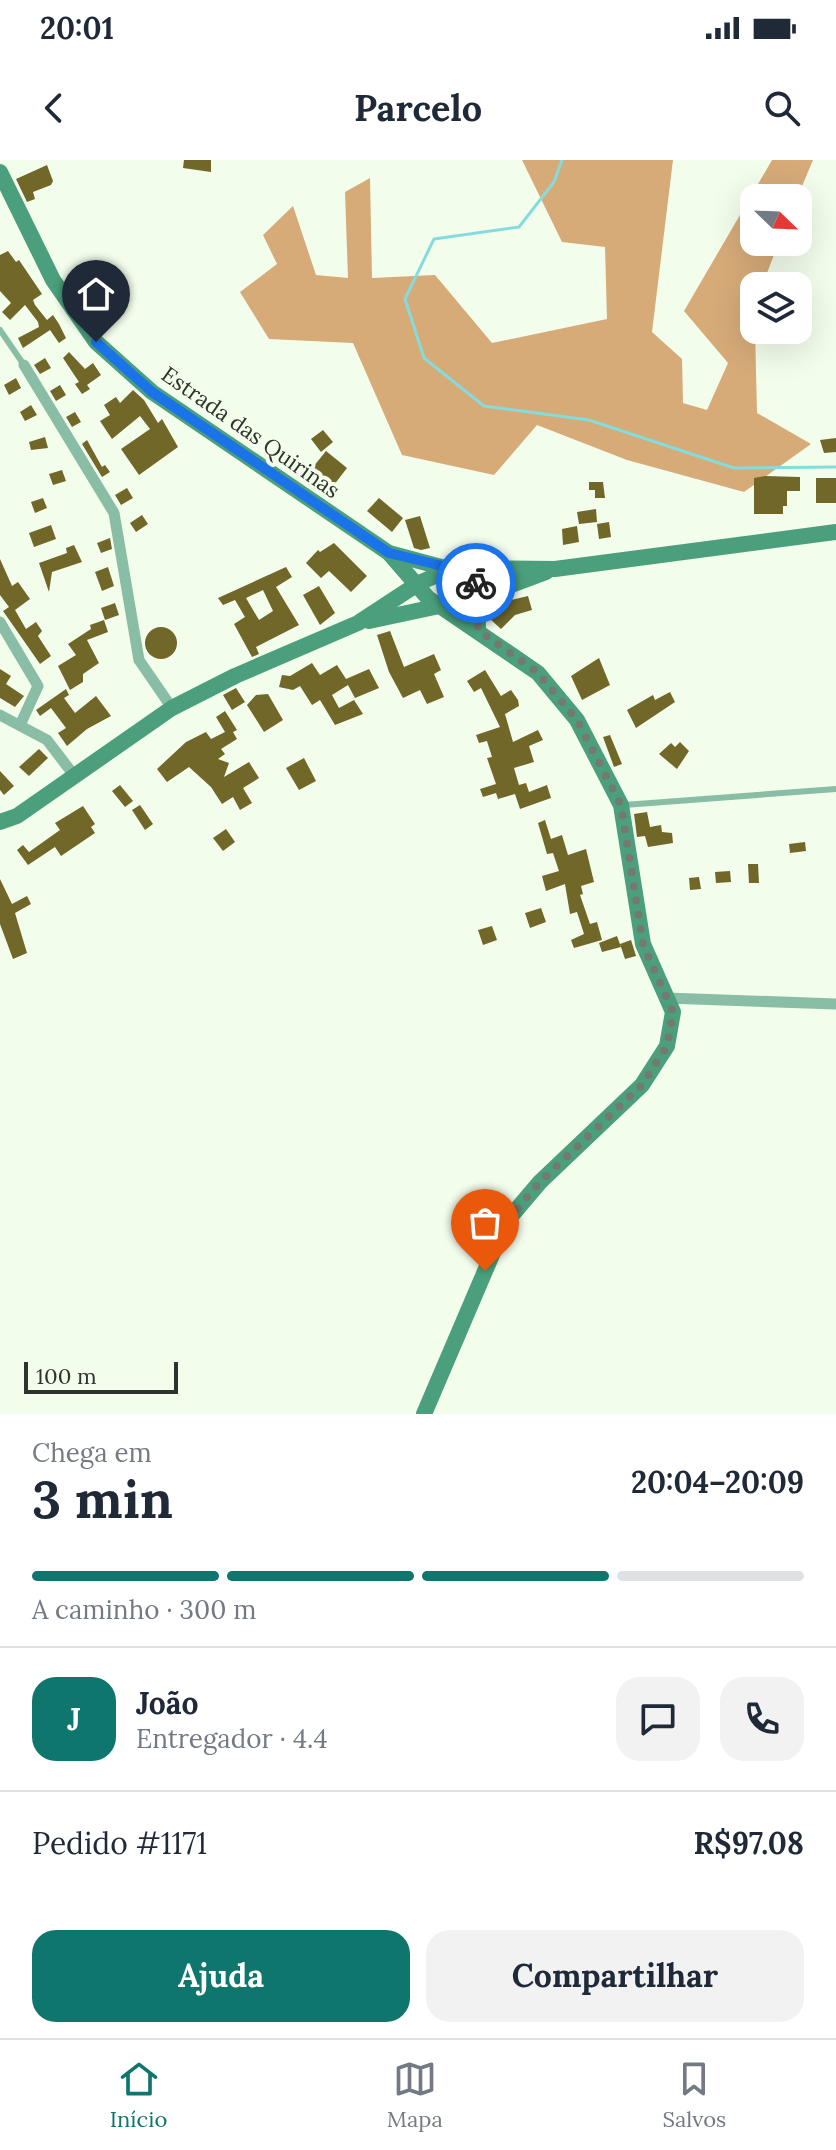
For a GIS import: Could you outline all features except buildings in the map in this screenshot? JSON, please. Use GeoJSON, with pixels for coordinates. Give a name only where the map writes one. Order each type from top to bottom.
{"type":"FeatureCollection","features":[{"type":"Feature","properties":{"kind":"street","name":"Estrada das Quirinas"},"geometry":{"type":"LineString","coordinates":[[0,172],[53,280],[96,342],[152,392],[389,553],[419,583],[428,598],[538,673],[577,720],[621,805],[643,944],[667,998]]}},
{"type":"Feature","properties":{"kind":"street"},"geometry":{"type":"LineString","coordinates":[[24,365],[114,513],[139,660],[172,708]]}},
{"type":"Feature","properties":{"kind":"street"},"geometry":{"type":"LineString","coordinates":[[0,822],[17,816],[73,774],[172,708],[235,676],[358,623],[419,583],[453,568],[555,569],[836,532]]}},
{"type":"Feature","properties":{"kind":"street","name":"Estrada das Quirinas"},"geometry":{"type":"LineString","coordinates":[[389,553],[453,568]]}},
{"type":"Feature","properties":{"kind":"street"},"geometry":{"type":"LineString","coordinates":[[453,568],[471,575],[477,586],[478,630]]}},
{"type":"Feature","properties":{"kind":"street"},"geometry":{"type":"LineString","coordinates":[[358,623],[477,598],[555,569]]}},
{"type":"Feature","properties":{"kind":"street"},"geometry":{"type":"LineString","coordinates":[[0,622],[38,686],[21,723]]}},
{"type":"Feature","properties":{"kind":"street"},"geometry":{"type":"LineString","coordinates":[[0,715],[21,723],[47,740],[73,774]]}},
{"type":"Feature","properties":{"kind":"street"},"geometry":{"type":"LineString","coordinates":[[424,1414],[506,1222],[540,1182],[642,1085],[667,1046],[673,1012],[667,998],[836,1004]]}},
{"type":"Feature","properties":{"kind":"lane"},"geometry":{"type":"LineString","coordinates":[[0,330],[24,365]]}},
{"type":"Feature","properties":{"kind":"lane"},"geometry":{"type":"LineString","coordinates":[[621,805],[836,789]]}},
{"type":"Feature","properties":{"kind":"shaded area"},"geometry":{"type":"Polygon","coordinates":[[[522,160],[673,160],[652,332],[682,359],[683,403],[707,410],[728,363],[684,311],[740,215],[740,256],[774,256],[767,272],[740,272],[740,344],[755,344],[757,413],[811,444],[744,492],[627,460],[537,425],[494,475],[402,455],[353,343],[269,339],[240,292],[277,264],[263,235],[293,206],[316,275],[348,278],[345,192],[370,178],[372,278],[435,275],[492,343],[607,319],[605,247],[562,242],[522,160]]]}},
{"type":"Feature","properties":{"kind":"shaded area"},"geometry":{"type":"Polygon","coordinates":[[[772,160],[813,160],[803,184],[758,184],[772,160]]]}},
{"type":"Feature","properties":{"kind":"waterway"},"geometry":{"type":"LineString","coordinates":[[562,160],[554,182],[519,227],[434,239],[405,299],[424,358],[484,406],[589,420],[734,468],[836,467]]}},
{"type":"Feature","properties":{"kind":"way so far"},"geometry":{"type":"LineString","coordinates":[[476,583],[478,630],[538,673],[577,720],[621,805],[643,944],[673,1012],[667,1046],[642,1085],[540,1182],[506,1222],[485,1271]]}},
{"type":"Feature","properties":{"kind":"route"},"geometry":{"type":"LineString","coordinates":[[96,342],[152,392],[389,553],[467,572],[476,583]]}}]}
